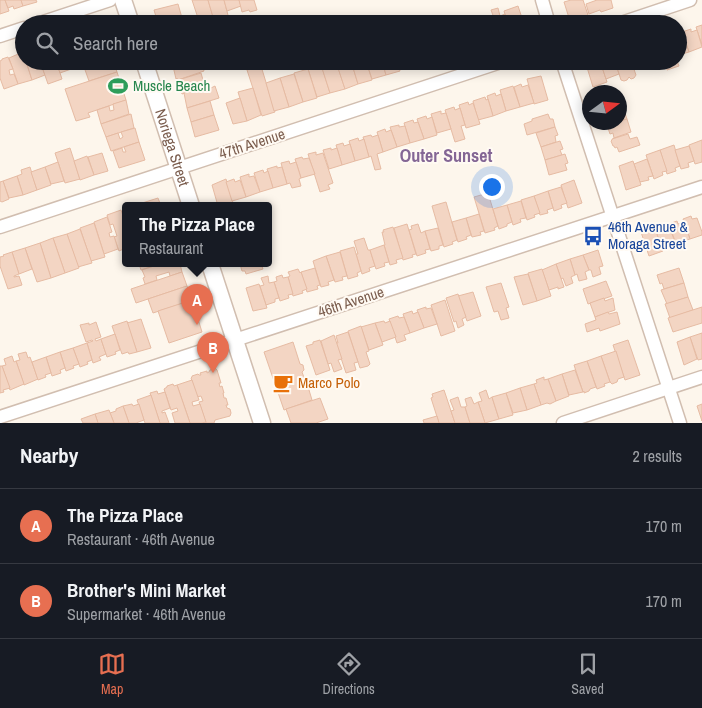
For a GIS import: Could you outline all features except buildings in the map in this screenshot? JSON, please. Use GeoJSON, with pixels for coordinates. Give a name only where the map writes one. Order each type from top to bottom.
{"type":"FeatureCollection","features":[{"type":"Feature","properties":{"kind":"street"},"geometry":{"type":"LineString","coordinates":[[65,15],[110,0]]}},
{"type":"Feature","properties":{"kind":"street"},"geometry":{"type":"LineString","coordinates":[[123,0],[128,15]]}},
{"type":"Feature","properties":{"kind":"street"},"geometry":{"type":"LineString","coordinates":[[542,0],[546,15]]}},
{"type":"Feature","properties":{"kind":"street"},"geometry":{"type":"LineString","coordinates":[[645,15],[690,0]]}},
{"type":"Feature","properties":{"kind":"street"},"geometry":{"type":"LineString","coordinates":[[0,36],[15,31]]}},
{"type":"Feature","properties":{"kind":"street","name":"Noriega Street"},"geometry":{"type":"LineString","coordinates":[[147,70],[190,202]]}},
{"type":"Feature","properties":{"kind":"street","name":"47th Avenue"},"geometry":{"type":"LineString","coordinates":[[0,227],[477,70]]}},
{"type":"Feature","properties":{"kind":"street"},"geometry":{"type":"LineString","coordinates":[[565,70],[680,423]]}},
{"type":"Feature","properties":{"kind":"street","name":"46th Avenue"},"geometry":{"type":"LineString","coordinates":[[0,418],[702,187]]}},
{"type":"Feature","properties":{"kind":"street"},"geometry":{"type":"LineString","coordinates":[[211,267],[262,423]]}},
{"type":"Feature","properties":{"kind":"street"},"geometry":{"type":"LineString","coordinates":[[563,423],[702,377]]}},
{"type":"Feature","properties":{"kind":"place","name":"Muscle Beach"},"geometry":{"type":"Point","coordinates":[118,86]}},
{"type":"Feature","properties":{"kind":"place","name":"46th Avenue & Moraga Street"},"geometry":{"type":"Point","coordinates":[593,236]}},
{"type":"Feature","properties":{"kind":"place","name":"The Pizza Place"},"geometry":{"type":"Point","coordinates":[197,325]}},
{"type":"Feature","properties":{"kind":"place","name":"Brother's Mini Market"},"geometry":{"type":"Point","coordinates":[213,373]}},
{"type":"Feature","properties":{"kind":"place","name":"Marco Polo"},"geometry":{"type":"Point","coordinates":[283,383]}},
{"type":"Feature","properties":{"kind":"district","name":"Outer Sunset"},"geometry":{"type":"Point","coordinates":[446,156]}}]}
